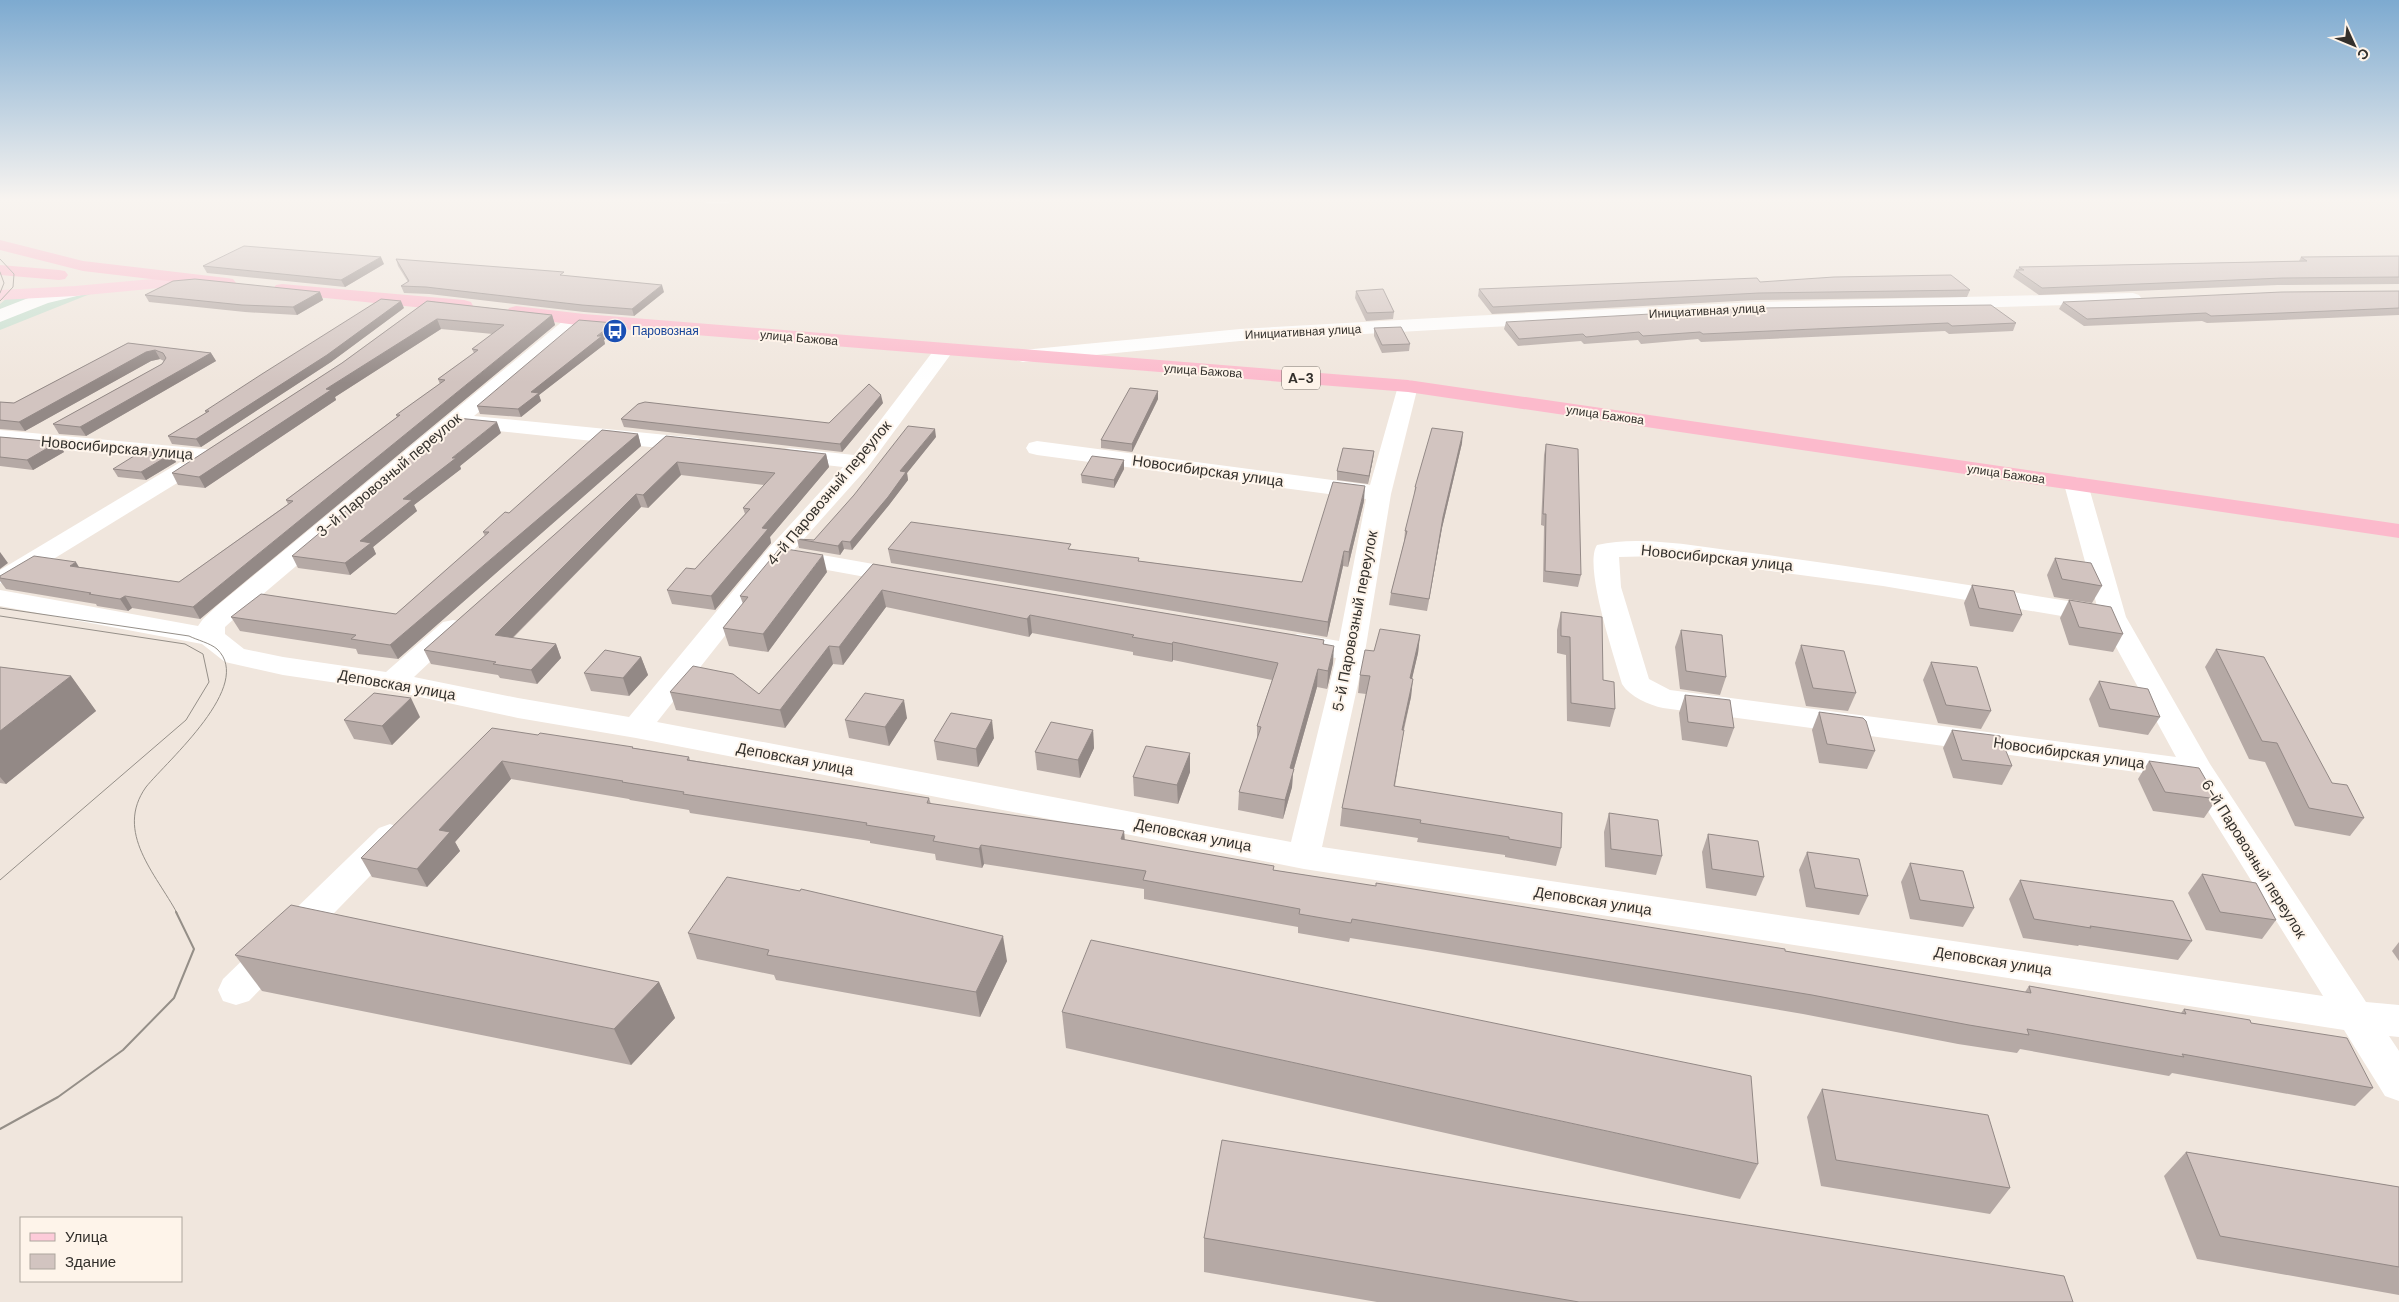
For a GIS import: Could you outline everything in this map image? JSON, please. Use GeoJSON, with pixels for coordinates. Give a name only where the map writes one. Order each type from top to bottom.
{"type":"FeatureCollection","features":[{"type":"Feature","properties":{"kind":"highway"},"geometry":{"type":"LineString","coordinates":[[66,262],[196,280]]}},
{"type":"Feature","properties":{"kind":"highway"},"geometry":{"type":"LineString","coordinates":[[0,270],[87,277],[196,280]]}},
{"type":"Feature","properties":{"kind":"highway","name":"улица Бажова"},"geometry":{"type":"LineString","coordinates":[[196,280],[428,302],[576,320],[1408,386],[2399,531]]}},
{"type":"Feature","properties":{"kind":"main road","name":"улица Бажова"},"geometry":{"type":"LineString","coordinates":[[0,294],[75,291],[196,280]]}},
{"type":"Feature","properties":{"kind":"street"},"geometry":{"type":"LineString","coordinates":[[0,316],[42,300],[75,291]]}},
{"type":"Feature","properties":{"kind":"street","name":"Инициативная улица"},"geometry":{"type":"LineString","coordinates":[[1016,356],[1240,335],[1470,322],[1758,308],[2150,299]]}},
{"type":"Feature","properties":{"kind":"street"},"geometry":{"type":"LineString","coordinates":[[406,318],[428,302]]}},
{"type":"Feature","properties":{"kind":"street","name":"3-й Паровозный переулок"},"geometry":{"type":"LineString","coordinates":[[211,637],[212,625],[227,611],[576,320]]}},
{"type":"Feature","properties":{"kind":"street","name":"4-й Паровозный переулок"},"geometry":{"type":"LineString","coordinates":[[636,728],[778,554],[860,462],[944,350]]}},
{"type":"Feature","properties":{"kind":"street","name":"5-й Паровозный переулок"},"geometry":{"type":"LineString","coordinates":[[1304,857],[1351,652],[1379,494],[1408,386]]}},
{"type":"Feature","properties":{"kind":"street"},"geometry":{"type":"LineString","coordinates":[[454,420],[722,447]]}},
{"type":"Feature","properties":{"kind":"street","name":"Новосибирская улица"},"geometry":{"type":"LineString","coordinates":[[28,440],[60,422]]}},
{"type":"Feature","properties":{"kind":"street","name":"Новосибирская улица"},"geometry":{"type":"LineString","coordinates":[[0,437],[214,451],[0,581]]}},
{"type":"Feature","properties":{"kind":"street"},"geometry":{"type":"LineString","coordinates":[[641,461],[663,441]]}},
{"type":"Feature","properties":{"kind":"street","name":"Новосибирская улица"},"geometry":{"type":"LineString","coordinates":[[1037,448],[1379,494]]}},
{"type":"Feature","properties":{"kind":"street"},"geometry":{"type":"LineString","coordinates":[[771,453],[860,462]]}},
{"type":"Feature","properties":{"kind":"street","name":"6-й Паровозный переулок"},"geometry":{"type":"LineString","coordinates":[[2076,484],[2113,617],[2198,770],[2399,1084]]}},
{"type":"Feature","properties":{"kind":"street","name":"Новосибирская улица"},"geometry":{"type":"LineString","coordinates":[[2113,617],[1883,578],[1658,549],[1606,550],[1608,587],[1636,684],[1663,699],[2198,770]]}},
{"type":"Feature","properties":{"kind":"street"},"geometry":{"type":"LineString","coordinates":[[778,554],[923,579]]}},
{"type":"Feature","properties":{"kind":"street","name":"Деповская улица"},"geometry":{"type":"LineString","coordinates":[[0,598],[211,637],[235,656],[283,666],[392,682],[518,708],[636,728],[1304,857],[2354,1016],[2399,1021]]}},
{"type":"Feature","properties":{"kind":"street"},"geometry":{"type":"LineString","coordinates":[[392,682],[473,610]]}},
{"type":"Feature","properties":{"kind":"street"},"geometry":{"type":"LineString","coordinates":[[1273,639],[1351,652]]}},
{"type":"Feature","properties":{"kind":"street"},"geometry":{"type":"LineString","coordinates":[[490,736],[518,708]]}},
{"type":"Feature","properties":{"kind":"street"},"geometry":{"type":"LineString","coordinates":[[236,990],[412,814]]}},
{"type":"Feature","properties":{"kind":"green space"},"geometry":{"type":"Polygon","coordinates":[[[94,293],[0,330],[0,304],[6,299],[94,293]]]}},
{"type":"Feature","properties":{"kind":"building"},"geometry":{"type":"Polygon","coordinates":[[[212,262],[373,262],[341,280],[203,266],[212,262]]]}},
{"type":"Feature","properties":{"kind":"building"},"geometry":{"type":"Polygon","coordinates":[[[398,262],[432,262],[564,272],[560,275],[662,285],[632,309],[401,286],[409,281],[398,262]]]}},
{"type":"Feature","properties":{"kind":"building"},"geometry":{"type":"Polygon","coordinates":[[[2271,262],[2399,262],[2399,277],[2282,278],[2042,288],[2016,270],[2024,270],[2019,267],[2271,262]]]}},
{"type":"Feature","properties":{"kind":"building"},"geometry":{"type":"Polygon","coordinates":[[[1951,275],[1970,290],[1759,293],[1493,307],[1479,289],[1757,278],[1760,282],[1834,277],[1951,275]]]}},
{"type":"Feature","properties":{"kind":"building"},"geometry":{"type":"Polygon","coordinates":[[[195,279],[320,292],[293,307],[242,305],[145,295],[173,281],[195,279]]]}},
{"type":"Feature","properties":{"kind":"building"},"geometry":{"type":"Polygon","coordinates":[[[1383,289],[1394,312],[1367,313],[1356,291],[1383,289]]]}},
{"type":"Feature","properties":{"kind":"building"},"geometry":{"type":"Polygon","coordinates":[[[2399,291],[2399,308],[2211,316],[2206,313],[2087,319],[2063,302],[2282,292],[2399,291]]]}},
{"type":"Feature","properties":{"kind":"building"},"geometry":{"type":"Polygon","coordinates":[[[381,299],[401,301],[327,355],[196,439],[168,436],[209,411],[205,411],[262,374],[381,299]]]}},
{"type":"Feature","properties":{"kind":"building"},"geometry":{"type":"Polygon","coordinates":[[[427,301],[552,315],[193,607],[125,596],[120,599],[0,578],[0,576],[34,556],[76,562],[70,566],[179,582],[293,501],[286,500],[400,415],[396,415],[445,380],[438,379],[478,350],[472,349],[504,325],[437,319],[326,389],[331,390],[199,477],[172,473],[342,363],[427,301]]]}},
{"type":"Feature","properties":{"kind":"building"},"geometry":{"type":"Polygon","coordinates":[[[1991,305],[2016,323],[1952,326],[1948,323],[1703,334],[1700,332],[1643,336],[1639,332],[1586,337],[1583,334],[1519,339],[1506,322],[1759,308],[1991,305]]]}},
{"type":"Feature","properties":{"kind":"building"},"geometry":{"type":"Polygon","coordinates":[[[579,320],[614,323],[597,336],[602,336],[531,392],[539,393],[518,409],[477,406],[579,320]]]}},
{"type":"Feature","properties":{"kind":"building"},"geometry":{"type":"Polygon","coordinates":[[[1401,327],[1410,344],[1382,345],[1374,328],[1401,327]]]}},
{"type":"Feature","properties":{"kind":"building"},"geometry":{"type":"Polygon","coordinates":[[[128,343],[211,353],[80,427],[53,424],[162,364],[166,358],[163,353],[155,350],[146,352],[19,422],[0,420],[0,402],[14,403],[128,343]]]}},
{"type":"Feature","properties":{"kind":"building"},"geometry":{"type":"Polygon","coordinates":[[[869,384],[881,395],[840,444],[621,419],[638,404],[645,402],[829,423],[869,384]]]}},
{"type":"Feature","properties":{"kind":"building"},"geometry":{"type":"Polygon","coordinates":[[[1130,388],[1158,391],[1132,444],[1101,440],[1130,388]]]}},
{"type":"Feature","properties":{"kind":"building"},"geometry":{"type":"Polygon","coordinates":[[[457,418],[497,422],[452,458],[456,458],[403,499],[412,500],[360,541],[371,543],[345,563],[292,556],[457,418]]]}},
{"type":"Feature","properties":{"kind":"building"},"geometry":{"type":"Polygon","coordinates":[[[908,426],[935,429],[900,471],[906,472],[888,497],[850,542],[842,541],[838,546],[797,539],[814,540],[854,495],[908,426]]]}},
{"type":"Feature","properties":{"kind":"building"},"geometry":{"type":"Polygon","coordinates":[[[1432,428],[1463,432],[1443,517],[1429,599],[1391,593],[1407,531],[1405,531],[1415,487],[1432,428]]]}},
{"type":"Feature","properties":{"kind":"building"},"geometry":{"type":"Polygon","coordinates":[[[602,430],[638,434],[390,645],[351,639],[356,635],[231,617],[261,594],[396,614],[489,532],[483,532],[505,512],[509,513],[602,430]]]}},
{"type":"Feature","properties":{"kind":"building"},"geometry":{"type":"Polygon","coordinates":[[[666,436],[826,454],[762,528],[768,529],[711,596],[667,590],[686,568],[695,569],[750,509],[743,508],[775,473],[677,462],[643,495],[636,494],[495,635],[556,644],[531,670],[424,650],[666,436]]]}},
{"type":"Feature","properties":{"kind":"building"},"geometry":{"type":"Polygon","coordinates":[[[0,437],[58,442],[27,460],[0,457],[0,437]]]}},
{"type":"Feature","properties":{"kind":"building"},"geometry":{"type":"Polygon","coordinates":[[[1546,444],[1578,449],[1581,575],[1545,571],[1546,514],[1543,514],[1546,444]]]}},
{"type":"Feature","properties":{"kind":"building"},"geometry":{"type":"Polygon","coordinates":[[[1343,448],[1374,451],[1369,476],[1337,471],[1343,448]]]}},
{"type":"Feature","properties":{"kind":"building"},"geometry":{"type":"Polygon","coordinates":[[[142,451],[171,454],[141,472],[113,469],[142,451]]]}},
{"type":"Feature","properties":{"kind":"building"},"geometry":{"type":"Polygon","coordinates":[[[1092,456],[1124,460],[1114,480],[1081,475],[1092,456]]]}},
{"type":"Feature","properties":{"kind":"building"},"geometry":{"type":"Polygon","coordinates":[[[1333,482],[1365,486],[1349,552],[1344,551],[1328,622],[888,549],[911,522],[1071,544],[1068,549],[1139,558],[1138,561],[1302,582],[1333,482]]]}},
{"type":"Feature","properties":{"kind":"building"},"geometry":{"type":"Polygon","coordinates":[[[780,548],[823,555],[763,634],[723,628],[748,597],[740,596],[780,548]]]}},
{"type":"Feature","properties":{"kind":"building"},"geometry":{"type":"Polygon","coordinates":[[[2055,558],[2091,563],[2102,586],[2062,579],[2055,558]]]}},
{"type":"Feature","properties":{"kind":"building"},"geometry":{"type":"Polygon","coordinates":[[[873,564],[1324,640],[1323,644],[1334,646],[1328,671],[1318,669],[1290,768],[1294,769],[1285,800],[1239,792],[1261,727],[1257,726],[1278,663],[1173,642],[1172,644],[1132,637],[1134,635],[1030,615],[1027,619],[882,590],[839,647],[829,646],[780,710],[670,692],[693,666],[733,674],[759,694],[873,564]]]}},
{"type":"Feature","properties":{"kind":"building"},"geometry":{"type":"Polygon","coordinates":[[[1972,585],[2014,591],[2022,615],[1979,608],[1972,585]]]}},
{"type":"Feature","properties":{"kind":"building"},"geometry":{"type":"Polygon","coordinates":[[[2069,600],[2111,607],[2123,634],[2079,627],[2069,600]]]}},
{"type":"Feature","properties":{"kind":"building"},"geometry":{"type":"Polygon","coordinates":[[[1561,612],[1602,617],[1603,680],[1614,682],[1615,709],[1571,703],[1570,637],[1561,636],[1561,612]]]}},
{"type":"Feature","properties":{"kind":"building"},"geometry":{"type":"Polygon","coordinates":[[[1380,629],[1420,635],[1410,678],[1413,679],[1402,730],[1404,730],[1394,786],[1562,813],[1561,848],[1509,839],[1509,837],[1420,823],[1421,820],[1342,808],[1370,676],[1360,675],[1365,650],[1374,651],[1380,629]]]}},
{"type":"Feature","properties":{"kind":"building"},"geometry":{"type":"Polygon","coordinates":[[[1681,630],[1722,635],[1726,677],[1686,671],[1681,630]]]}},
{"type":"Feature","properties":{"kind":"building"},"geometry":{"type":"Polygon","coordinates":[[[1801,645],[1844,651],[1856,693],[1813,688],[1801,645]]]}},
{"type":"Feature","properties":{"kind":"building"},"geometry":{"type":"Polygon","coordinates":[[[2216,649],[2264,657],[2332,783],[2347,785],[2364,818],[2309,808],[2277,743],[2262,741],[2216,649]]]}},
{"type":"Feature","properties":{"kind":"building"},"geometry":{"type":"Polygon","coordinates":[[[605,650],[641,657],[623,678],[584,673],[605,650]]]}},
{"type":"Feature","properties":{"kind":"building"},"geometry":{"type":"Polygon","coordinates":[[[1931,662],[1977,667],[1991,711],[1946,705],[1931,662]]]}},
{"type":"Feature","properties":{"kind":"building"},"geometry":{"type":"Polygon","coordinates":[[[0,667],[71,676],[0,731],[0,667]]]}},
{"type":"Feature","properties":{"kind":"building"},"geometry":{"type":"Polygon","coordinates":[[[2099,681],[2148,689],[2160,717],[2110,709],[2099,681]]]}},
{"type":"Feature","properties":{"kind":"building"},"geometry":{"type":"Polygon","coordinates":[[[374,693],[411,698],[382,726],[344,720],[374,693]]]}},
{"type":"Feature","properties":{"kind":"building"},"geometry":{"type":"Polygon","coordinates":[[[865,693],[904,700],[885,727],[845,720],[865,693]]]}},
{"type":"Feature","properties":{"kind":"building"},"geometry":{"type":"Polygon","coordinates":[[[1685,695],[1730,700],[1734,728],[1688,722],[1685,695]]]}},
{"type":"Feature","properties":{"kind":"building"},"geometry":{"type":"Polygon","coordinates":[[[1819,712],[1863,718],[1866,721],[1875,751],[1827,744],[1819,712]]]}},
{"type":"Feature","properties":{"kind":"building"},"geometry":{"type":"Polygon","coordinates":[[[951,713],[992,720],[976,749],[934,741],[951,713]]]}},
{"type":"Feature","properties":{"kind":"building"},"geometry":{"type":"Polygon","coordinates":[[[1051,722],[1093,730],[1078,760],[1035,752],[1051,722]]]}},
{"type":"Feature","properties":{"kind":"building"},"geometry":{"type":"Polygon","coordinates":[[[492,728],[633,747],[689,757],[687,760],[929,798],[927,803],[1124,831],[1121,839],[1274,866],[1273,870],[1376,886],[1376,883],[1785,949],[1785,951],[2031,993],[2029,986],[2186,1014],[2184,1009],[2250,1020],[2251,1023],[2347,1038],[2373,1088],[2027,1029],[2029,1035],[1812,995],[1352,919],[1351,923],[1299,914],[1300,909],[1143,880],[1146,871],[981,845],[979,849],[933,841],[935,836],[866,825],[867,823],[683,794],[684,792],[502,761],[439,830],[450,832],[417,869],[361,858],[492,728]]]}},
{"type":"Feature","properties":{"kind":"building"},"geometry":{"type":"Polygon","coordinates":[[[1952,730],[2000,736],[2012,766],[1962,760],[1952,730]]]}},
{"type":"Feature","properties":{"kind":"building"},"geometry":{"type":"Polygon","coordinates":[[[1146,746],[1190,753],[1177,785],[1133,777],[1146,746]]]}},
{"type":"Feature","properties":{"kind":"building"},"geometry":{"type":"Polygon","coordinates":[[[2149,761],[2199,768],[2217,799],[2165,792],[2149,761]]]}},
{"type":"Feature","properties":{"kind":"building"},"geometry":{"type":"Polygon","coordinates":[[[1609,813],[1658,820],[1662,856],[1611,849],[1609,813]]]}},
{"type":"Feature","properties":{"kind":"building"},"geometry":{"type":"Polygon","coordinates":[[[1708,834],[1758,841],[1764,877],[1712,869],[1708,834]]]}},
{"type":"Feature","properties":{"kind":"building"},"geometry":{"type":"Polygon","coordinates":[[[1807,852],[1859,859],[1868,896],[1815,888],[1807,852]]]}},
{"type":"Feature","properties":{"kind":"building"},"geometry":{"type":"Polygon","coordinates":[[[1910,863],[1963,871],[1974,908],[1920,900],[1910,863]]]}},
{"type":"Feature","properties":{"kind":"building"},"geometry":{"type":"Polygon","coordinates":[[[2202,874],[2256,883],[2276,920],[2220,912],[2202,874]]]}},
{"type":"Feature","properties":{"kind":"building"},"geometry":{"type":"Polygon","coordinates":[[[727,877],[800,891],[801,889],[1003,936],[976,992],[767,955],[769,950],[688,933],[727,877]]]}},
{"type":"Feature","properties":{"kind":"building"},"geometry":{"type":"Polygon","coordinates":[[[2020,880],[2173,901],[2192,941],[2034,919],[2020,880]]]}},
{"type":"Feature","properties":{"kind":"building"},"geometry":{"type":"Polygon","coordinates":[[[291,905],[659,982],[614,1029],[235,955],[291,905]]]}},
{"type":"Feature","properties":{"kind":"building"},"geometry":{"type":"Polygon","coordinates":[[[1091,940],[1751,1076],[1758,1164],[1062,1012],[1091,940]]]}},
{"type":"Feature","properties":{"kind":"building"},"geometry":{"type":"Polygon","coordinates":[[[1822,1089],[1988,1115],[2010,1188],[1836,1160],[1822,1089]]]}},
{"type":"Feature","properties":{"kind":"building"},"geometry":{"type":"Polygon","coordinates":[[[1222,1140],[2064,1276],[2073,1302],[1579,1302],[1204,1238],[1222,1140]]]}},
{"type":"Feature","properties":{"kind":"building"},"geometry":{"type":"Polygon","coordinates":[[[2186,1152],[2399,1187],[2399,1267],[2220,1236],[2186,1152]]]}},
{"type":"Feature","properties":{"kind":"tram line"},"geometry":{"type":"LineString","coordinates":[[0,301],[13,287],[14,274],[3,262]]}},
{"type":"Feature","properties":{"kind":"tram line"},"geometry":{"type":"LineString","coordinates":[[0,272],[4,283],[0,293]]}},
{"type":"Feature","properties":{"kind":"tram line"},"geometry":{"type":"LineString","coordinates":[[0,608],[189,636],[217,649],[226,664],[225,682],[217,701],[188,741],[146,787],[137,804],[134,820],[136,836],[150,868],[177,913]]}},
{"type":"Feature","properties":{"kind":"tram line"},"geometry":{"type":"LineString","coordinates":[[0,616],[185,644],[203,654],[209,682],[186,720],[0,880]]}},
{"type":"Feature","properties":{"kind":"tram line"},"geometry":{"type":"LineString","coordinates":[[0,1129],[58,1097],[123,1050],[174,998],[194,949],[176,912]]}},
{"type":"Feature","properties":{"kind":"place","name":"Паровозная"},"geometry":{"type":"Point","coordinates":[615,331]}}]}
